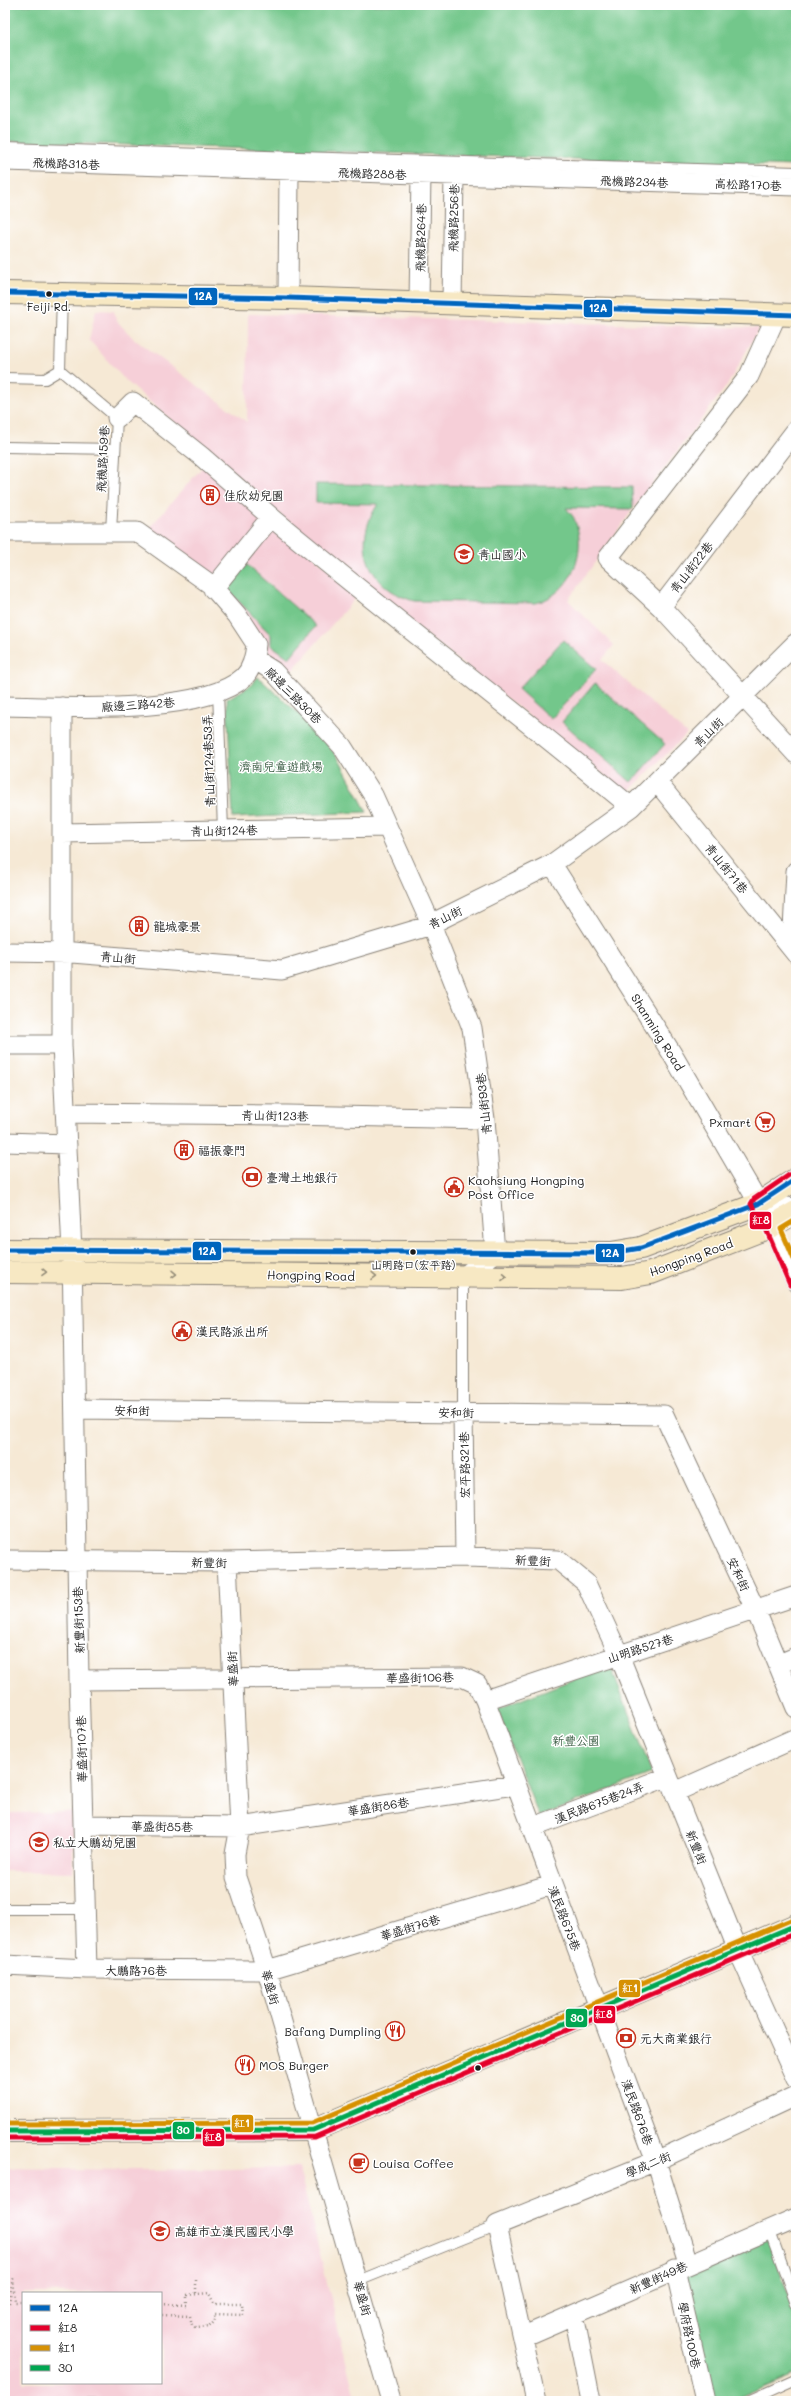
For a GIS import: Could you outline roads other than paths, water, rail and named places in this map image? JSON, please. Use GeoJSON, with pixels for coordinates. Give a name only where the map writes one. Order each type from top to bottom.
{"type":"FeatureCollection","features":[{"type":"Feature","properties":{"kind":"street","name":"飛機路318巷"},"geometry":{"type":"LineString","coordinates":[[5,161],[128,165]]}},
{"type":"Feature","properties":{"kind":"street","name":"飛機路288巷"},"geometry":{"type":"LineString","coordinates":[[128,165],[454,175]]}},
{"type":"Feature","properties":{"kind":"street"},"geometry":{"type":"LineString","coordinates":[[288,298],[289,170]]}},
{"type":"Feature","properties":{"kind":"street","name":"飛機路264巷"},"geometry":{"type":"LineString","coordinates":[[419,303],[421,174]]}},
{"type":"Feature","properties":{"kind":"street","name":"飛機路256巷"},"geometry":{"type":"LineString","coordinates":[[452,304],[454,175],[569,179]]}},
{"type":"Feature","properties":{"kind":"street","name":"飛機路234巷"},"geometry":{"type":"LineString","coordinates":[[569,179],[700,183]]}},
{"type":"Feature","properties":{"kind":"street","name":"高松路170巷"},"geometry":{"type":"LineString","coordinates":[[700,183],[796,186]]}},
{"type":"Feature","properties":{"kind":"street"},"geometry":{"type":"LineString","coordinates":[[5,293],[288,298],[787,315]]}},
{"type":"Feature","properties":{"kind":"street"},"geometry":{"type":"LineString","coordinates":[[787,315],[749,376],[608,558],[661,606],[796,754]]}},
{"type":"Feature","properties":{"kind":"street"},"geometry":{"type":"LineString","coordinates":[[117,418],[133,402],[201,456],[360,591],[563,750],[632,807]]}},
{"type":"Feature","properties":{"kind":"street","name":"青山街22巷"},"geometry":{"type":"LineString","coordinates":[[661,606],[796,430]]}},
{"type":"Feature","properties":{"kind":"street"},"geometry":{"type":"LineString","coordinates":[[214,589],[271,517]]}},
{"type":"Feature","properties":{"kind":"street","name":"廠邊三路30巷"},"geometry":{"type":"LineString","coordinates":[[5,532],[137,532],[214,589],[238,615],[256,644],[254,658],[273,671],[342,746],[373,795],[386,827],[431,924]]}},
{"type":"Feature","properties":{"kind":"street","name":"青山街"},"geometry":{"type":"LineString","coordinates":[[5,952],[62,953],[282,970],[431,924],[552,864],[632,807],[796,643]]}},
{"type":"Feature","properties":{"kind":"street","name":"廠邊三路42巷"},"geometry":{"type":"LineString","coordinates":[[5,706],[131,706],[198,699],[218,691],[244,677],[254,658]]}},
{"type":"Feature","properties":{"kind":"street"},"geometry":{"type":"LineString","coordinates":[[62,707],[62,1045],[72,1251],[76,1559]]}},
{"type":"Feature","properties":{"kind":"street","name":"青山街71巷"},"geometry":{"type":"LineString","coordinates":[[657,782],[794,951]]}},
{"type":"Feature","properties":{"kind":"street","name":"青山街124巷"},"geometry":{"type":"LineString","coordinates":[[62,833],[386,827]]}},
{"type":"Feature","properties":{"kind":"street","name":"Shanming Road"},"geometry":{"type":"LineString","coordinates":[[552,864],[671,1052],[772,1226],[796,1282]]}},
{"type":"Feature","properties":{"kind":"street"},"geometry":{"type":"LineString","coordinates":[[794,951],[796,871]]}},
{"type":"Feature","properties":{"kind":"street","name":"青山街93巷"},"geometry":{"type":"LineString","coordinates":[[431,924],[472,1028],[485,1120],[495,1253]]}},
{"type":"Feature","properties":{"kind":"street"},"geometry":{"type":"LineString","coordinates":[[5,1045],[62,1045]]}},
{"type":"Feature","properties":{"kind":"street","name":"青山街123巷"},"geometry":{"type":"LineString","coordinates":[[65,1113],[287,1115],[485,1120]]}},
{"type":"Feature","properties":{"kind":"street"},"geometry":{"type":"LineString","coordinates":[[5,1142],[67,1144]]}},
{"type":"Feature","properties":{"kind":"street","name":"Hongping Road"},"geometry":{"type":"LineString","coordinates":[[5,1250],[611,1253],[641,1248],[758,1204],[796,1179]]}},
{"type":"Feature","properties":{"kind":"street"},"geometry":{"type":"LineString","coordinates":[[758,1204],[796,1208]]}},
{"type":"Feature","properties":{"kind":"street","name":"Hongping Road"},"geometry":{"type":"LineString","coordinates":[[5,1272],[622,1278],[651,1273],[772,1226],[796,1212]]}},
{"type":"Feature","properties":{"kind":"street"},"geometry":{"type":"LineString","coordinates":[[463,1277],[495,1253]]}},
{"type":"Feature","properties":{"kind":"street","name":"安和街"},"geometry":{"type":"LineString","coordinates":[[75,1409],[664,1415],[756,1611],[787,1660],[796,1708]]}},
{"type":"Feature","properties":{"kind":"street","name":"宏平路321巷"},"geometry":{"type":"LineString","coordinates":[[463,1412],[465,1558]]}},
{"type":"Feature","properties":{"kind":"street","name":"新豐街"},"geometry":{"type":"LineString","coordinates":[[5,1560],[76,1559],[227,1562],[465,1558],[558,1560],[586,1583],[619,1655],[738,1950],[796,2079]]}},
{"type":"Feature","properties":{"kind":"street","name":"新豐街153巷"},"geometry":{"type":"LineString","coordinates":[[76,1559],[79,1680]]}},
{"type":"Feature","properties":{"kind":"street","name":"華盛街"},"geometry":{"type":"LineString","coordinates":[[227,1562],[240,1827],[235,1854],[236,1877],[267,1970],[358,2281],[391,2401]]}},
{"type":"Feature","properties":{"kind":"street","name":"山明路527巷"},"geometry":{"type":"LineString","coordinates":[[485,1700],[756,1611],[796,1596]]}},
{"type":"Feature","properties":{"kind":"street","name":"華盛街106巷"},"geometry":{"type":"LineString","coordinates":[[232,1679],[462,1677],[477,1684],[485,1700],[531,1828]]}},
{"type":"Feature","properties":{"kind":"street"},"geometry":{"type":"LineString","coordinates":[[79,1680],[232,1679]]}},
{"type":"Feature","properties":{"kind":"street","name":"華盛街107巷"},"geometry":{"type":"LineString","coordinates":[[79,1680],[87,1969]]}},
{"type":"Feature","properties":{"kind":"street"},"geometry":{"type":"LineString","coordinates":[[671,1784],[796,1738]]}},
{"type":"Feature","properties":{"kind":"street","name":"漢民路675巷24弄"},"geometry":{"type":"LineString","coordinates":[[531,1828],[671,1784]]}},
{"type":"Feature","properties":{"kind":"street","name":"華盛街86巷"},"geometry":{"type":"LineString","coordinates":[[240,1827],[515,1785]]}},
{"type":"Feature","properties":{"kind":"street","name":"華盛街85巷"},"geometry":{"type":"LineString","coordinates":[[83,1825],[240,1827]]}},
{"type":"Feature","properties":{"kind":"street","name":"漢民路675巷"},"geometry":{"type":"LineString","coordinates":[[531,1828],[600,2007]]}},
{"type":"Feature","properties":{"kind":"street","name":"華盛街76巷"},"geometry":{"type":"LineString","coordinates":[[267,1970],[552,1885]]}},
{"type":"Feature","properties":{"kind":"street"},"geometry":{"type":"LineString","coordinates":[[5,2131],[313,2130],[796,1925]]}},
{"type":"Feature","properties":{"kind":"street","name":"大鵬路76巷"},"geometry":{"type":"LineString","coordinates":[[5,1965],[87,1969],[267,1970]]}},
{"type":"Feature","properties":{"kind":"street","name":"漢民路676巷"},"geometry":{"type":"LineString","coordinates":[[600,2007],[656,2161],[682,2266]]}},
{"type":"Feature","properties":{"kind":"street","name":"學成二街"},"geometry":{"type":"LineString","coordinates":[[497,2225],[656,2161],[796,2096]]}},
{"type":"Feature","properties":{"kind":"street","name":"新豐街49巷"},"geometry":{"type":"LineString","coordinates":[[522,2337],[682,2266],[796,2218]]}},
{"type":"Feature","properties":{"kind":"street"},"geometry":{"type":"LineString","coordinates":[[497,2225],[536,2401]]}},
{"type":"Feature","properties":{"kind":"street","name":"學府路100巷"},"geometry":{"type":"LineString","coordinates":[[682,2266],[705,2401]]}},
{"type":"Feature","properties":{"kind":"street"},"geometry":{"type":"LineString","coordinates":[[574,2315],[591,2401]]}},
{"type":"Feature","properties":{"kind":"lane"},"geometry":{"type":"LineString","coordinates":[[5,148],[796,172]]}},
{"type":"Feature","properties":{"kind":"lane"},"geometry":{"type":"LineString","coordinates":[[5,378],[45,379],[60,370],[62,294]]}},
{"type":"Feature","properties":{"kind":"lane","name":"飛機路159巷"},"geometry":{"type":"LineString","coordinates":[[60,370],[117,418],[111,532]]}},
{"type":"Feature","properties":{"kind":"lane"},"geometry":{"type":"LineString","coordinates":[[5,447],[115,449]]}},
{"type":"Feature","properties":{"kind":"lane","name":"青山街124巷53弄"},"geometry":{"type":"LineString","coordinates":[[218,691],[223,830]]}},
{"type":"Feature","properties":{"kind":"lane","name":"宏平路321巷"},"geometry":{"type":"LineString","coordinates":[[463,1277],[463,1412]]}},
{"type":"Feature","properties":{"kind":"lane"},"geometry":{"type":"LineString","coordinates":[[5,1909],[85,1909]]}},
{"type":"Feature","properties":{"kind":"lane","name":"學成二街"},"geometry":{"type":"LineString","coordinates":[[358,2281],[497,2225]]}},
{"type":"Feature","properties":{"kind":"lane"},"geometry":{"type":"LineString","coordinates":[[769,2229],[796,2303]]}},
{"type":"Feature","properties":{"kind":"lane"},"geometry":{"type":"LineString","coordinates":[[749,2401],[796,2380]]}},
{"type":"Feature","properties":{"kind":"place","name":"Feiji Rd."},"geometry":{"type":"Point","coordinates":[49,294]}},
{"type":"Feature","properties":{"kind":"place","name":"佳欣幼兒園"},"geometry":{"type":"Point","coordinates":[210,495]}},
{"type":"Feature","properties":{"kind":"place","name":"青山國小"},"geometry":{"type":"Point","coordinates":[464,554]}},
{"type":"Feature","properties":{"kind":"place","name":"龍城豪景"},"geometry":{"type":"Point","coordinates":[139,926]}},
{"type":"Feature","properties":{"kind":"place","name":"Pxmart"},"geometry":{"type":"Point","coordinates":[765,1122]}},
{"type":"Feature","properties":{"kind":"place","name":"福振豪門"},"geometry":{"type":"Point","coordinates":[184,1150]}},
{"type":"Feature","properties":{"kind":"place","name":"臺灣土地銀行"},"geometry":{"type":"Point","coordinates":[252,1177]}},
{"type":"Feature","properties":{"kind":"place","name":"Kaohsiung Hongping Post Office"},"geometry":{"type":"Point","coordinates":[454,1187]}},
{"type":"Feature","properties":{"kind":"place","name":"山明路口(宏平路)"},"geometry":{"type":"Point","coordinates":[413,1252]}},
{"type":"Feature","properties":{"kind":"place","name":"漢民路派出所"},"geometry":{"type":"Point","coordinates":[182,1331]}},
{"type":"Feature","properties":{"kind":"place","name":"私立大鵬幼兒園"},"geometry":{"type":"Point","coordinates":[39,1842]}},
{"type":"Feature","properties":{"kind":"place","name":"Bafang Dumpling"},"geometry":{"type":"Point","coordinates":[395,2031]}},
{"type":"Feature","properties":{"kind":"place","name":"元大商業銀行"},"geometry":{"type":"Point","coordinates":[626,2038]}},
{"type":"Feature","properties":{"kind":"place","name":"MOS Burger"},"geometry":{"type":"Point","coordinates":[245,2065]}},
{"type":"Feature","properties":{"kind":"place","name":"Louisa Coffee"},"geometry":{"type":"Point","coordinates":[359,2163]}},
{"type":"Feature","properties":{"kind":"place","name":"高雄市立漢民國民小學"},"geometry":{"type":"Point","coordinates":[160,2231]}},
{"type":"Feature","properties":{"kind":"park label","name":"濟南兒童遊戲場"},"geometry":{"type":"Point","coordinates":[281,766]}},
{"type":"Feature","properties":{"kind":"park label","name":"新豐公園"},"geometry":{"type":"Point","coordinates":[576,1740]}}]}
